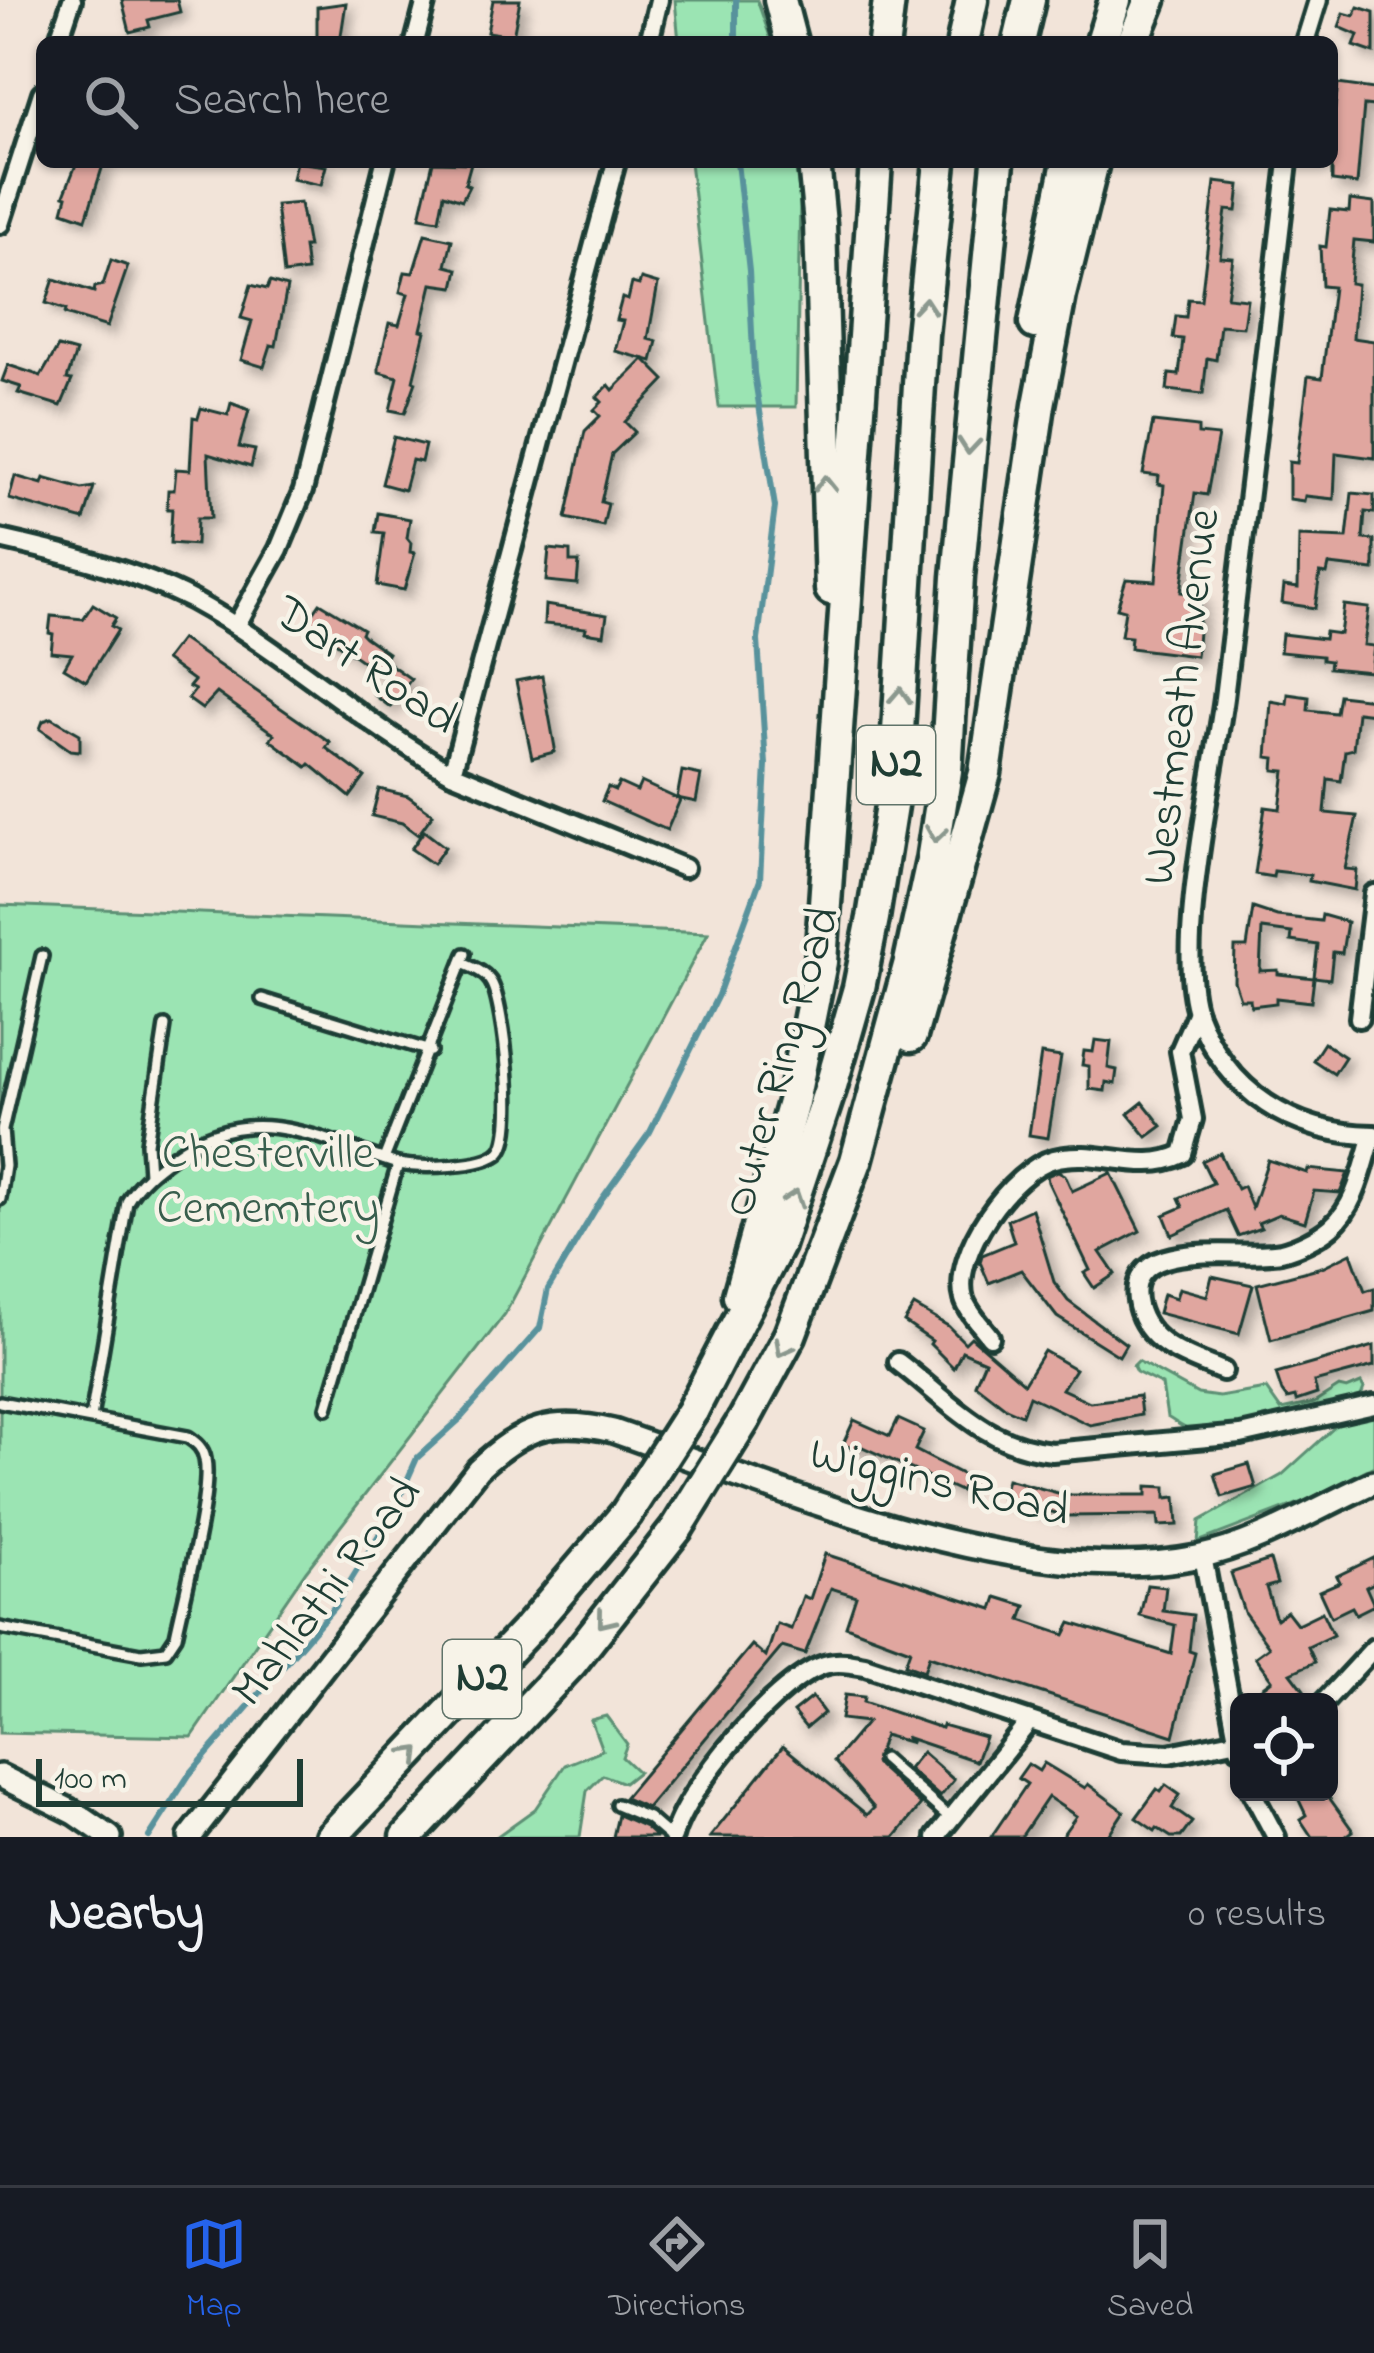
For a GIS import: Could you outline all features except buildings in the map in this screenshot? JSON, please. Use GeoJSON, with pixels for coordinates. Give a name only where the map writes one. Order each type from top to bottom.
{"type":"FeatureCollection","features":[{"type":"Feature","properties":{"kind":"highway"},"geometry":{"type":"LineString","coordinates":[[780,0],[789,36]]}},
{"type":"Feature","properties":{"kind":"highway"},"geometry":{"type":"LineString","coordinates":[[885,36],[889,0]]}},
{"type":"Feature","properties":{"kind":"highway"},"geometry":{"type":"LineString","coordinates":[[964,36],[972,0]]}},
{"type":"Feature","properties":{"kind":"highway"},"geometry":{"type":"LineString","coordinates":[[1020,36],[1029,0]]}},
{"type":"Feature","properties":{"kind":"highway"},"geometry":{"type":"LineString","coordinates":[[1104,36],[1115,0]]}},
{"type":"Feature","properties":{"kind":"highway"},"geometry":{"type":"LineString","coordinates":[[1135,36],[1150,0]]}},
{"type":"Feature","properties":{"kind":"highway"},"geometry":{"type":"LineString","coordinates":[[815,168],[820,224],[826,530],[838,685]]}},
{"type":"Feature","properties":{"kind":"highway"},"geometry":{"type":"LineString","coordinates":[[728,1343],[752,1238],[793,1102],[820,962],[875,168]]}},
{"type":"Feature","properties":{"kind":"highway","name":"Outer Ring Road"},"geometry":{"type":"LineString","coordinates":[[331,1837],[421,1746],[626,1514],[692,1411],[778,1245],[859,988],[886,854],[895,781],[922,335],[939,168]]}},
{"type":"Feature","properties":{"kind":"highway","name":"Outer Ring Road"},"geometry":{"type":"LineString","coordinates":[[406,1837],[571,1663],[676,1528],[744,1420],[790,1335],[856,1162],[910,962],[946,771],[964,508],[997,168]]}},
{"type":"Feature","properties":{"kind":"highway"},"geometry":{"type":"LineString","coordinates":[[1007,615],[1035,321],[1067,168]]}},
{"type":"Feature","properties":{"kind":"highway"},"geometry":{"type":"LineString","coordinates":[[856,1162],[899,1076],[985,773],[1039,405],[1092,168]]}},
{"type":"Feature","properties":{"kind":"street"},"geometry":{"type":"LineString","coordinates":[[60,36],[72,0]]}},
{"type":"Feature","properties":{"kind":"street"},"geometry":{"type":"LineString","coordinates":[[417,36],[426,0]]}},
{"type":"Feature","properties":{"kind":"street"},"geometry":{"type":"LineString","coordinates":[[650,36],[659,0]]}},
{"type":"Feature","properties":{"kind":"street"},"geometry":{"type":"LineString","coordinates":[[1308,36],[1318,0]]}},
{"type":"Feature","properties":{"kind":"street"},"geometry":{"type":"LineString","coordinates":[[0,224],[36,112]]}},
{"type":"Feature","properties":{"kind":"street"},"geometry":{"type":"LineString","coordinates":[[236,626],[279,549],[303,491],[384,168]]}},
{"type":"Feature","properties":{"kind":"street"},"geometry":{"type":"LineString","coordinates":[[452,772],[614,168]]}},
{"type":"Feature","properties":{"kind":"street","name":"Westmeath Avenue"},"geometry":{"type":"LineString","coordinates":[[1287,168],[1190,962],[1197,1012],[1234,1079],[1264,1104],[1310,1126],[1374,1135]]}},
{"type":"Feature","properties":{"kind":"street","name":"Dart Road"},"geometry":{"type":"LineString","coordinates":[[0,539],[148,580],[236,626],[416,753],[684,868]]}},
{"type":"Feature","properties":{"kind":"street"},"geometry":{"type":"LineString","coordinates":[[1359,1018],[1374,894]]}},
{"type":"Feature","properties":{"kind":"street"},"geometry":{"type":"LineString","coordinates":[[990,1337],[964,1304],[962,1270],[969,1247],[1021,1178],[1041,1163],[1077,1156],[1144,1164],[1167,1162],[1183,1154],[1193,1119],[1180,1051],[1197,1012]]}},
{"type":"Feature","properties":{"kind":"street"},"geometry":{"type":"LineString","coordinates":[[1223,1371],[1165,1346],[1144,1322],[1136,1301],[1140,1280],[1152,1265],[1172,1255],[1281,1252],[1331,1227],[1351,1202],[1374,1135]]}},
{"type":"Feature","properties":{"kind":"street"},"geometry":{"type":"LineString","coordinates":[[898,1362],[977,1428],[1024,1450],[1052,1452],[1241,1435],[1374,1405]]}},
{"type":"Feature","properties":{"kind":"street","name":"Wiggins Road"},"geometry":{"type":"LineString","coordinates":[[551,1424],[613,1431],[862,1518],[1003,1551],[1122,1564],[1203,1556],[1374,1482]]}},
{"type":"Feature","properties":{"kind":"street","name":"Mahlathi Road"},"geometry":{"type":"LineString","coordinates":[[190,1837],[478,1469],[501,1448],[551,1424]]}},
{"type":"Feature","properties":{"kind":"street"},"geometry":{"type":"LineString","coordinates":[[1203,1556],[1230,1700]]}},
{"type":"Feature","properties":{"kind":"street"},"geometry":{"type":"LineString","coordinates":[[1332,1693],[1374,1648]]}},
{"type":"Feature","properties":{"kind":"street"},"geometry":{"type":"LineString","coordinates":[[671,1837],[682,1812],[764,1708],[800,1677],[827,1664],[866,1666],[1029,1722],[1145,1755],[1230,1744]]}},
{"type":"Feature","properties":{"kind":"street"},"geometry":{"type":"LineString","coordinates":[[946,1830],[1029,1722]]}},
{"type":"Feature","properties":{"kind":"street"},"geometry":{"type":"LineString","coordinates":[[0,1776],[75,1813],[110,1837]]}},
{"type":"Feature","properties":{"kind":"street"},"geometry":{"type":"LineString","coordinates":[[1256,1801],[1271,1835]]}},
{"type":"Feature","properties":{"kind":"lane"},"geometry":{"type":"LineString","coordinates":[[0,1199],[5,1166],[1,1130],[42,956]]}},
{"type":"Feature","properties":{"kind":"lane"},"geometry":{"type":"LineString","coordinates":[[91,1418],[124,1214],[138,1183],[202,1138],[249,1124],[288,1129],[384,1160],[398,1164],[427,1168],[496,1155],[504,1142],[507,1070],[498,1000],[485,974],[464,958],[384,1160]]}},
{"type":"Feature","properties":{"kind":"lane"},"geometry":{"type":"LineString","coordinates":[[262,999],[430,1051]]}},
{"type":"Feature","properties":{"kind":"lane"},"geometry":{"type":"LineString","coordinates":[[149,1174],[147,1143],[165,1026]]}},
{"type":"Feature","properties":{"kind":"lane"},"geometry":{"type":"LineString","coordinates":[[327,1408],[398,1164]]}},
{"type":"Feature","properties":{"kind":"lane"},"geometry":{"type":"LineString","coordinates":[[0,1402],[188,1437],[206,1463],[176,1636],[166,1651],[141,1654],[0,1628]]}},
{"type":"Feature","properties":{"kind":"lane"},"geometry":{"type":"LineString","coordinates":[[883,1759],[946,1830]]}},
{"type":"Feature","properties":{"kind":"lane"},"geometry":{"type":"LineString","coordinates":[[617,1805],[635,1811],[671,1837]]}},
{"type":"Feature","properties":{"kind":"green space"},"geometry":{"type":"Polygon","coordinates":[[[675,0],[757,0],[770,36],[678,36],[675,0]]]}},
{"type":"Feature","properties":{"kind":"green space"},"geometry":{"type":"Polygon","coordinates":[[[691,168],[796,168],[800,199],[796,407],[719,407],[691,168]]]}},
{"type":"Feature","properties":{"kind":"green space","name":"Chesterville Cememtery"},"geometry":{"type":"Polygon","coordinates":[[[0,905],[708,933],[505,1314],[306,1571],[192,1737],[0,1733],[0,905]]]}},
{"type":"Feature","properties":{"kind":"green space"},"geometry":{"type":"Polygon","coordinates":[[[1138,1361],[1198,1394],[1219,1397],[1266,1389],[1281,1410],[1314,1403],[1339,1387],[1361,1383],[1364,1388],[1361,1396],[1349,1401],[1235,1428],[1210,1426],[1193,1431],[1167,1417],[1162,1385],[1136,1372],[1133,1366],[1138,1361]]]}},
{"type":"Feature","properties":{"kind":"green space"},"geometry":{"type":"Polygon","coordinates":[[[1374,1415],[1374,1466],[1305,1501],[1198,1542],[1200,1521],[1282,1475],[1337,1425],[1374,1415]]]}},
{"type":"Feature","properties":{"kind":"green space"},"geometry":{"type":"Polygon","coordinates":[[[606,1716],[627,1744],[622,1757],[638,1772],[624,1783],[603,1775],[587,1791],[580,1837],[496,1837],[535,1809],[565,1765],[602,1750],[591,1720],[606,1716]]]}},
{"type":"Feature","properties":{"kind":"waterway"},"geometry":{"type":"LineString","coordinates":[[736,0],[736,36]]}},
{"type":"Feature","properties":{"kind":"waterway"},"geometry":{"type":"LineString","coordinates":[[149,1837],[189,1775],[335,1606],[393,1512],[417,1458],[459,1420],[540,1328],[548,1289],[601,1200],[650,1132],[718,995],[760,880],[766,765],[758,640],[775,507],[754,373],[738,168]]}}]}
